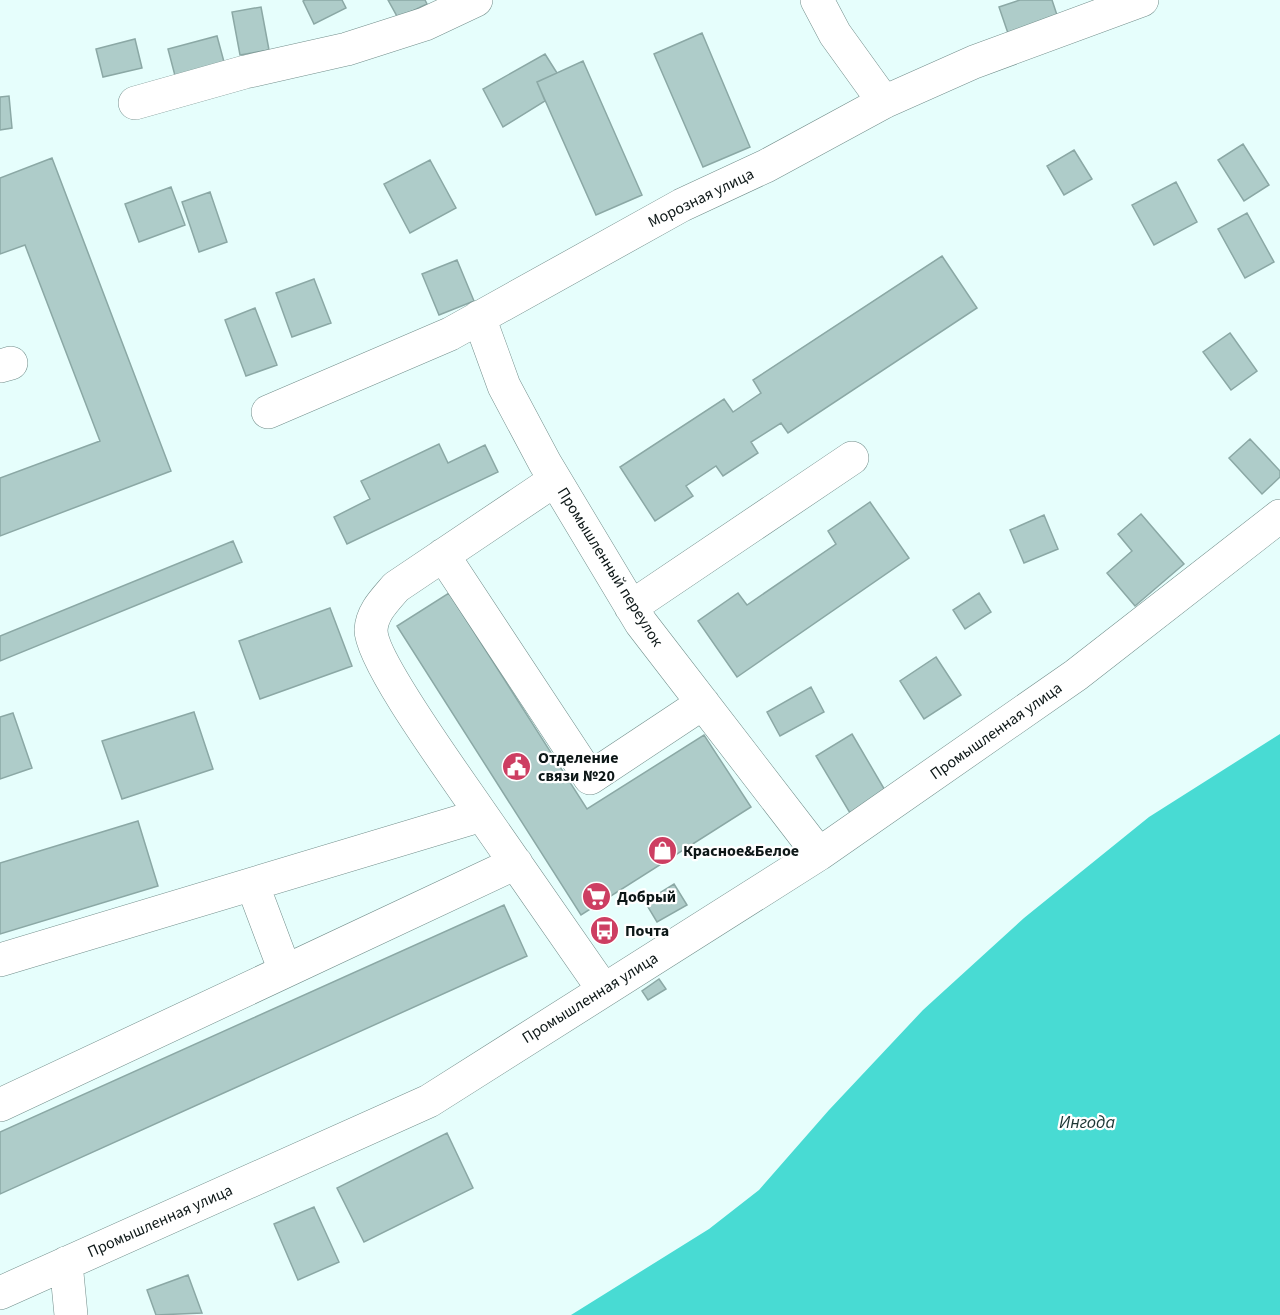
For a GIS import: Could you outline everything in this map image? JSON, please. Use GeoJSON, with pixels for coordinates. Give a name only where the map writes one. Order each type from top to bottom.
{"type":"FeatureCollection","features":[{"type":"Feature","properties":{"kind":"street"},"geometry":{"type":"LineString","coordinates":[[135,103],[245,72],[347,49],[425,24],[476,0]]}},
{"type":"Feature","properties":{"kind":"street"},"geometry":{"type":"LineString","coordinates":[[817,0],[836,34],[884,102]]}},
{"type":"Feature","properties":{"kind":"street","name":"Морозная улица"},"geometry":{"type":"LineString","coordinates":[[268,412],[450,334],[682,205],[766,166],[884,102],[974,62],[1142,0]]}},
{"type":"Feature","properties":{"kind":"street","name":"Промышленный переулок"},"geometry":{"type":"LineString","coordinates":[[480,317],[504,386],[555,480],[631,607],[819,854]]}},
{"type":"Feature","properties":{"kind":"street"},"geometry":{"type":"LineString","coordinates":[[631,607],[852,458]]}},
{"type":"Feature","properties":{"kind":"street"},"geometry":{"type":"LineString","coordinates":[[555,480],[396,587],[376,611],[371,631],[382,665],[482,815],[603,989]]}},
{"type":"Feature","properties":{"kind":"street","name":"Промышленная улица"},"geometry":{"type":"LineString","coordinates":[[0,1293],[429,1101],[819,854],[1076,675],[1280,516]]}},
{"type":"Feature","properties":{"kind":"street"},"geometry":{"type":"LineString","coordinates":[[443,555],[590,778],[703,703]]}},
{"type":"Feature","properties":{"kind":"street"},"geometry":{"type":"LineString","coordinates":[[0,960],[253,886],[482,815]]}},
{"type":"Feature","properties":{"kind":"street"},"geometry":{"type":"LineString","coordinates":[[0,1105],[516,863]]}},
{"type":"Feature","properties":{"kind":"street"},"geometry":{"type":"LineString","coordinates":[[253,886],[285,971]]}},
{"type":"Feature","properties":{"kind":"street"},"geometry":{"type":"LineString","coordinates":[[66,1263],[71,1315]]}},
{"type":"Feature","properties":{"kind":"water","name":"Ингода"},"geometry":{"type":"Polygon","coordinates":[[[1280,734],[1280,1315],[571,1315],[709,1229],[759,1190],[829,1110],[923,1010],[1024,918],[1149,817],[1280,734]]]}},
{"type":"Feature","properties":{"kind":"building"},"geometry":{"type":"Polygon","coordinates":[[[342,0],[346,8],[314,24],[303,1],[342,0]]]}},
{"type":"Feature","properties":{"kind":"building"},"geometry":{"type":"Polygon","coordinates":[[[388,0],[425,0],[427,4],[398,18],[388,0]]]}},
{"type":"Feature","properties":{"kind":"building"},"geometry":{"type":"Polygon","coordinates":[[[1020,0],[1052,0],[1060,24],[1011,42],[999,7],[1020,0]]]}},
{"type":"Feature","properties":{"kind":"building"},"geometry":{"type":"Polygon","coordinates":[[[261,7],[269,50],[240,55],[232,12],[261,7]]]}},
{"type":"Feature","properties":{"kind":"building"},"geometry":{"type":"Polygon","coordinates":[[[702,33],[750,147],[703,167],[654,54],[702,33]]]}},
{"type":"Feature","properties":{"kind":"building"},"geometry":{"type":"Polygon","coordinates":[[[217,36],[227,73],[178,87],[168,49],[217,36]]]}},
{"type":"Feature","properties":{"kind":"building"},"geometry":{"type":"Polygon","coordinates":[[[135,39],[142,68],[103,77],[96,49],[135,39]]]}},
{"type":"Feature","properties":{"kind":"building"},"geometry":{"type":"Polygon","coordinates":[[[545,54],[557,73],[537,82],[545,101],[503,127],[483,89],[545,54]]]}},
{"type":"Feature","properties":{"kind":"building"},"geometry":{"type":"Polygon","coordinates":[[[583,61],[642,195],[596,215],[537,82],[583,61]]]}},
{"type":"Feature","properties":{"kind":"building"},"geometry":{"type":"Polygon","coordinates":[[[9,96],[12,128],[0,130],[0,97],[9,96]]]}},
{"type":"Feature","properties":{"kind":"building"},"geometry":{"type":"Polygon","coordinates":[[[1243,144],[1269,185],[1244,201],[1218,160],[1243,144]]]}},
{"type":"Feature","properties":{"kind":"building"},"geometry":{"type":"Polygon","coordinates":[[[1074,150],[1092,179],[1064,195],[1047,166],[1074,150]]]}},
{"type":"Feature","properties":{"kind":"building"},"geometry":{"type":"Polygon","coordinates":[[[52,158],[171,471],[0,536],[0,478],[100,441],[25,245],[0,254],[0,178],[52,158]]]}},
{"type":"Feature","properties":{"kind":"building"},"geometry":{"type":"Polygon","coordinates":[[[430,160],[456,208],[410,233],[384,184],[430,160]]]}},
{"type":"Feature","properties":{"kind":"building"},"geometry":{"type":"Polygon","coordinates":[[[1176,182],[1197,222],[1154,245],[1132,205],[1176,182]]]}},
{"type":"Feature","properties":{"kind":"building"},"geometry":{"type":"Polygon","coordinates":[[[171,187],[185,225],[139,242],[125,204],[171,187]]]}},
{"type":"Feature","properties":{"kind":"building"},"geometry":{"type":"Polygon","coordinates":[[[210,192],[227,242],[199,252],[182,202],[210,192]]]}},
{"type":"Feature","properties":{"kind":"building"},"geometry":{"type":"Polygon","coordinates":[[[1247,213],[1274,262],[1245,278],[1218,229],[1247,213]]]}},
{"type":"Feature","properties":{"kind":"building"},"geometry":{"type":"Polygon","coordinates":[[[942,256],[977,308],[788,433],[781,423],[751,442],[758,453],[723,476],[716,466],[686,486],[693,496],[655,521],[620,467],[724,399],[733,412],[761,393],[753,380],[942,256]]]}},
{"type":"Feature","properties":{"kind":"building"},"geometry":{"type":"Polygon","coordinates":[[[457,260],[474,301],[439,315],[422,274],[457,260]]]}},
{"type":"Feature","properties":{"kind":"building"},"geometry":{"type":"Polygon","coordinates":[[[314,279],[331,323],[292,337],[276,293],[314,279]]]}},
{"type":"Feature","properties":{"kind":"building"},"geometry":{"type":"Polygon","coordinates":[[[255,308],[277,365],[246,376],[225,320],[255,308]]]}},
{"type":"Feature","properties":{"kind":"building"},"geometry":{"type":"Polygon","coordinates":[[[1230,333],[1257,371],[1231,390],[1203,352],[1230,333]]]}},
{"type":"Feature","properties":{"kind":"building"},"geometry":{"type":"Polygon","coordinates":[[[1250,439],[1280,471],[1280,477],[1262,494],[1229,458],[1250,439]]]}},
{"type":"Feature","properties":{"kind":"building"},"geometry":{"type":"Polygon","coordinates":[[[439,444],[448,463],[485,445],[498,472],[347,544],[334,517],[370,499],[361,481],[439,444]]]}},
{"type":"Feature","properties":{"kind":"building"},"geometry":{"type":"Polygon","coordinates":[[[870,502],[909,558],[737,677],[698,621],[738,593],[747,605],[836,544],[828,531],[870,502]]]}},
{"type":"Feature","properties":{"kind":"building"},"geometry":{"type":"Polygon","coordinates":[[[1141,514],[1184,564],[1135,606],[1107,573],[1132,551],[1118,534],[1141,514]]]}},
{"type":"Feature","properties":{"kind":"building"},"geometry":{"type":"Polygon","coordinates":[[[1044,515],[1058,549],[1024,563],[1010,530],[1044,515]]]}},
{"type":"Feature","properties":{"kind":"building"},"geometry":{"type":"Polygon","coordinates":[[[233,541],[242,562],[0,661],[0,636],[233,541]]]}},
{"type":"Feature","properties":{"kind":"building"},"geometry":{"type":"Polygon","coordinates":[[[449,593],[587,809],[704,735],[751,807],[581,915],[397,626],[449,593]]]}},
{"type":"Feature","properties":{"kind":"building"},"geometry":{"type":"Polygon","coordinates":[[[979,593],[991,612],[965,629],[953,610],[979,593]]]}},
{"type":"Feature","properties":{"kind":"building"},"geometry":{"type":"Polygon","coordinates":[[[330,608],[352,666],[260,699],[239,641],[330,608]]]}},
{"type":"Feature","properties":{"kind":"building"},"geometry":{"type":"Polygon","coordinates":[[[936,657],[961,695],[924,719],[900,681],[936,657]]]}},
{"type":"Feature","properties":{"kind":"building"},"geometry":{"type":"Polygon","coordinates":[[[811,687],[824,712],[780,736],[767,712],[811,687]]]}},
{"type":"Feature","properties":{"kind":"building"},"geometry":{"type":"Polygon","coordinates":[[[194,712],[213,769],[122,799],[102,741],[194,712]]]}},
{"type":"Feature","properties":{"kind":"building"},"geometry":{"type":"Polygon","coordinates":[[[13,713],[32,768],[0,779],[0,717],[13,713]]]}},
{"type":"Feature","properties":{"kind":"building"},"geometry":{"type":"Polygon","coordinates":[[[852,734],[886,792],[850,813],[816,756],[852,734]]]}},
{"type":"Feature","properties":{"kind":"building"},"geometry":{"type":"Polygon","coordinates":[[[138,821],[158,886],[0,934],[0,863],[138,821]]]}},
{"type":"Feature","properties":{"kind":"building"},"geometry":{"type":"Polygon","coordinates":[[[674,884],[687,905],[657,922],[645,902],[674,884]]]}},
{"type":"Feature","properties":{"kind":"building"},"geometry":{"type":"Polygon","coordinates":[[[504,905],[527,956],[0,1194],[0,1132],[504,905]]]}},
{"type":"Feature","properties":{"kind":"building"},"geometry":{"type":"Polygon","coordinates":[[[659,979],[666,989],[648,1000],[642,991],[659,979]]]}},
{"type":"Feature","properties":{"kind":"building"},"geometry":{"type":"Polygon","coordinates":[[[447,1133],[473,1188],[364,1242],[337,1188],[447,1133]]]}},
{"type":"Feature","properties":{"kind":"building"},"geometry":{"type":"Polygon","coordinates":[[[314,1207],[339,1262],[298,1280],[274,1224],[314,1207]]]}},
{"type":"Feature","properties":{"kind":"building"},"geometry":{"type":"Polygon","coordinates":[[[188,1275],[202,1313],[156,1315],[147,1290],[188,1275]]]}},
{"type":"Feature","properties":{"kind":"place","name":"Отделение связи №20"},"geometry":{"type":"Point","coordinates":[517,767]}},
{"type":"Feature","properties":{"kind":"place","name":"Красное&Белое"},"geometry":{"type":"Point","coordinates":[662,851]}},
{"type":"Feature","properties":{"kind":"place","name":"Добрый"},"geometry":{"type":"Point","coordinates":[596,897]}},
{"type":"Feature","properties":{"kind":"place","name":"Почта"},"geometry":{"type":"Point","coordinates":[604,931]}}]}
